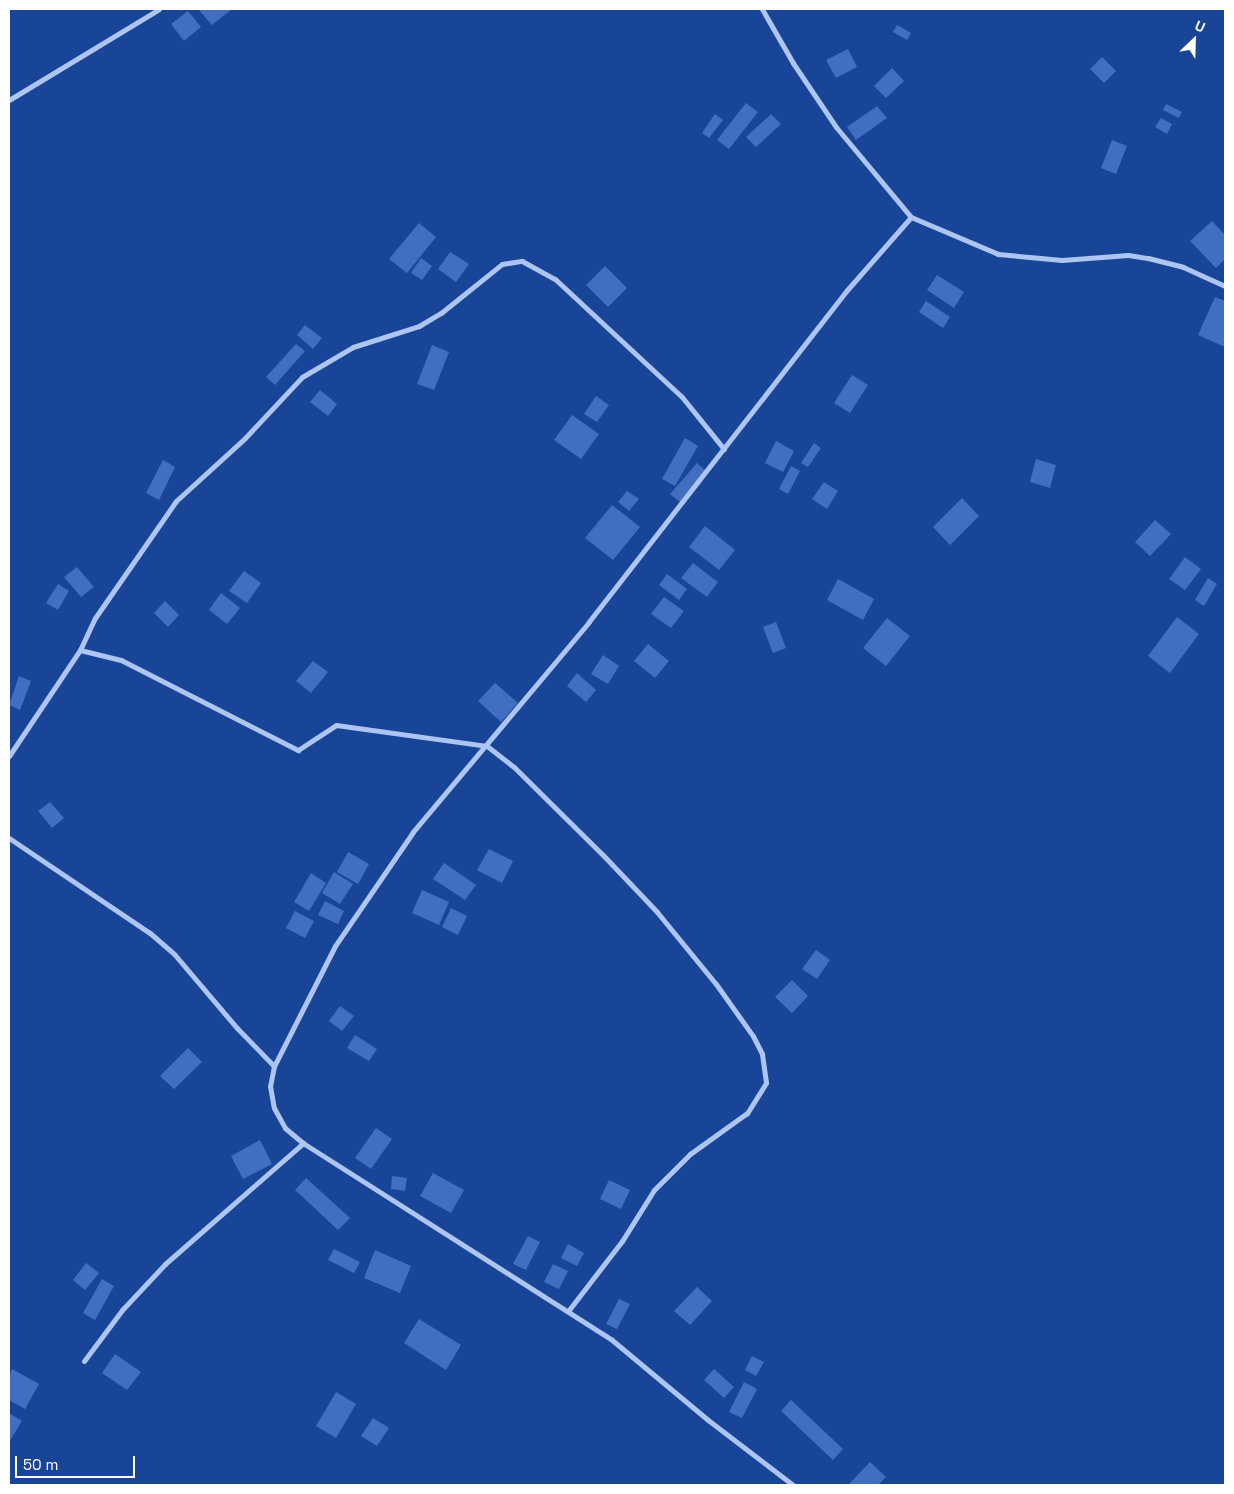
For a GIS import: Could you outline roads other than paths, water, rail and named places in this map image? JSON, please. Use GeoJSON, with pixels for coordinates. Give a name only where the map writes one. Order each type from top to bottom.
{"type":"FeatureCollection","features":[{"type":"Feature","properties":{"kind":"street"},"geometry":{"type":"LineString","coordinates":[[9,100],[158,9]]}},
{"type":"Feature","properties":{"kind":"street"},"geometry":{"type":"LineString","coordinates":[[762,9],[793,63],[836,126],[911,217],[998,254],[1062,260],[1128,255],[1183,267],[1225,286]]}},
{"type":"Feature","properties":{"kind":"street"},"geometry":{"type":"LineString","coordinates":[[793,1485],[708,1420],[612,1340],[303,1143],[285,1128],[274,1108],[270,1086],[274,1066],[335,946],[413,832],[589,622],[847,290],[911,217]]}},
{"type":"Feature","properties":{"kind":"street"},"geometry":{"type":"LineString","coordinates":[[9,756],[80,650],[95,618],[176,501],[245,438],[302,377],[353,347],[419,326],[441,313],[502,264],[522,261],[555,279],[682,397],[724,449]]}},
{"type":"Feature","properties":{"kind":"street"},"geometry":{"type":"LineString","coordinates":[[80,650],[121,660],[298,750],[336,724],[487,746],[514,767],[603,855],[675,934],[753,1036],[766,1069],[766,1084],[747,1113],[690,1154],[654,1190],[622,1241],[568,1311]]}},
{"type":"Feature","properties":{"kind":"street"},"geometry":{"type":"LineString","coordinates":[[9,838],[150,933],[175,955],[236,1028],[274,1066]]}},
{"type":"Feature","properties":{"kind":"street"},"geometry":{"type":"LineString","coordinates":[[84,1361],[122,1310],[164,1264],[303,1143]]}}]}
